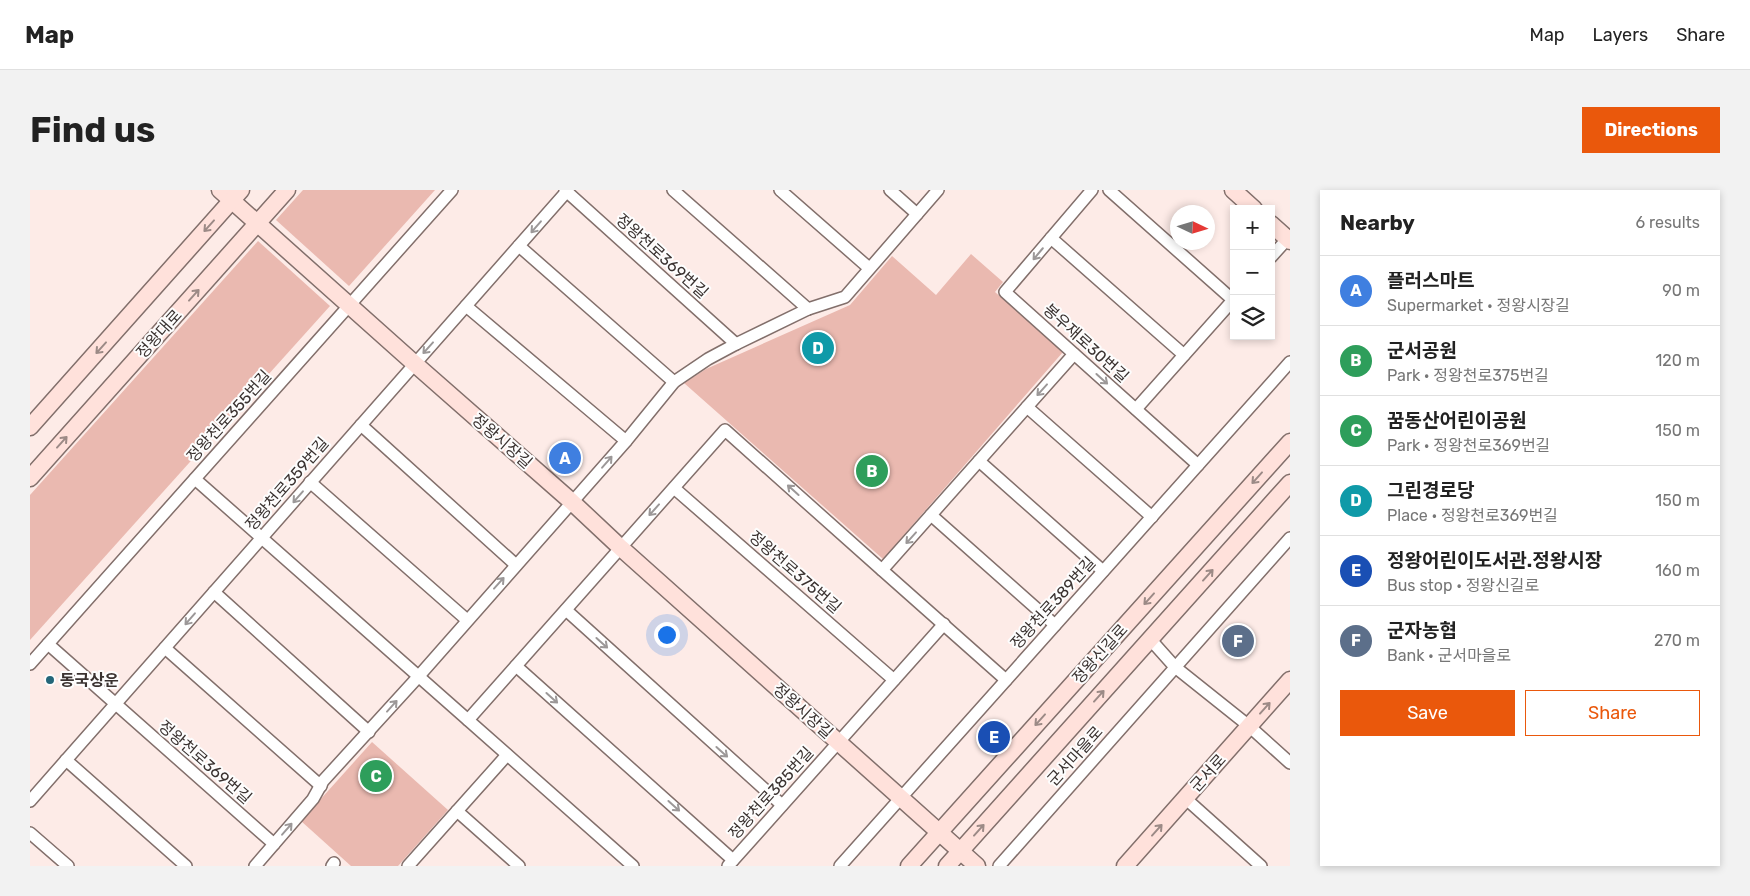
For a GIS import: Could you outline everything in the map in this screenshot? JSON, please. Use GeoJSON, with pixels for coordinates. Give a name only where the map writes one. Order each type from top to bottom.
{"type":"FeatureCollection","features":[{"type":"Feature","properties":{"kind":"street","name":"정왕대로"},"geometry":{"type":"LineString","coordinates":[[30,478],[287,190]]}},
{"type":"Feature","properties":{"kind":"street","name":"정왕천로355번길"},"geometry":{"type":"LineString","coordinates":[[30,664],[452,190]]}},
{"type":"Feature","properties":{"kind":"street"},"geometry":{"type":"LineString","coordinates":[[673,190],[808,309]]}},
{"type":"Feature","properties":{"kind":"street"},"geometry":{"type":"LineString","coordinates":[[780,190],[869,268]]}},
{"type":"Feature","properties":{"kind":"street"},"geometry":{"type":"LineString","coordinates":[[890,190],[917,214]]}},
{"type":"Feature","properties":{"kind":"street"},"geometry":{"type":"LineString","coordinates":[[255,866],[313,799],[323,781],[369,732],[626,441],[674,382],[708,359],[736,344],[808,309],[845,297],[938,190]]}},
{"type":"Feature","properties":{"kind":"street","name":"봉우재로30번길"},"geometry":{"type":"LineString","coordinates":[[1092,190],[1005,292],[1198,465]]}},
{"type":"Feature","properties":{"kind":"street"},"geometry":{"type":"LineString","coordinates":[[1108,190],[1230,297]]}},
{"type":"Feature","properties":{"kind":"street"},"geometry":{"type":"LineString","coordinates":[[1233,190],[1250,205]]}},
{"type":"Feature","properties":{"kind":"street","name":"정왕천로359번길"},"geometry":{"type":"LineString","coordinates":[[30,800],[566,191]]}},
{"type":"Feature","properties":{"kind":"street","name":"정왕천로369번길"},"geometry":{"type":"LineString","coordinates":[[566,191],[736,344]]}},
{"type":"Feature","properties":{"kind":"street","name":"정왕시장길"},"geometry":{"type":"LineString","coordinates":[[231,194],[257,224],[572,502],[977,866]]}},
{"type":"Feature","properties":{"kind":"street"},"geometry":{"type":"LineString","coordinates":[[30,427],[231,194]]}},
{"type":"Feature","properties":{"kind":"street"},"geometry":{"type":"LineString","coordinates":[[1275,227],[1289,239],[1275,253]]}},
{"type":"Feature","properties":{"kind":"street"},"geometry":{"type":"LineString","coordinates":[[1051,238],[1184,355]]}},
{"type":"Feature","properties":{"kind":"street"},"geometry":{"type":"LineString","coordinates":[[519,246],[674,382]]}},
{"type":"Feature","properties":{"kind":"street"},"geometry":{"type":"LineString","coordinates":[[1136,409],[1230,303]]}},
{"type":"Feature","properties":{"kind":"street"},"geometry":{"type":"LineString","coordinates":[[466,306],[626,441]]}},
{"type":"Feature","properties":{"kind":"street"},"geometry":{"type":"LineString","coordinates":[[882,570],[1074,354]]}},
{"type":"Feature","properties":{"kind":"street","name":"정왕천로389번길"},"geometry":{"type":"LineString","coordinates":[[840,866],[1290,362]]}},
{"type":"Feature","properties":{"kind":"street"},"geometry":{"type":"LineString","coordinates":[[1027,407],[1152,517]]}},
{"type":"Feature","properties":{"kind":"street"},"geometry":{"type":"LineString","coordinates":[[361,425],[516,565]]}},
{"type":"Feature","properties":{"kind":"street"},"geometry":{"type":"LineString","coordinates":[[468,720],[726,430],[1006,680]]}},
{"type":"Feature","properties":{"kind":"street","name":"정왕신길로"},"geometry":{"type":"LineString","coordinates":[[909,866],[1290,442]]}},
{"type":"Feature","properties":{"kind":"street"},"geometry":{"type":"LineString","coordinates":[[979,461],[1104,571]]}},
{"type":"Feature","properties":{"kind":"street"},"geometry":{"type":"LineString","coordinates":[[195,479],[633,866]]}},
{"type":"Feature","properties":{"kind":"street"},"geometry":{"type":"LineString","coordinates":[[310,482],[466,620]]}},
{"type":"Feature","properties":{"kind":"street","name":"정왕신길로"},"geometry":{"type":"LineString","coordinates":[[947,866],[1290,483]]}},
{"type":"Feature","properties":{"kind":"street","name":"정왕천로375번길"},"geometry":{"type":"LineString","coordinates":[[674,488],[894,680]]}},
{"type":"Feature","properties":{"kind":"street"},"geometry":{"type":"LineString","coordinates":[[931,515],[1055,625]]}},
{"type":"Feature","properties":{"kind":"street","name":"군서마을로"},"geometry":{"type":"LineString","coordinates":[[999,866],[1290,538]]}},
{"type":"Feature","properties":{"kind":"street"},"geometry":{"type":"LineString","coordinates":[[214,592],[369,732]]}},
{"type":"Feature","properties":{"kind":"street"},"geometry":{"type":"LineString","coordinates":[[566,610],[782,805]]}},
{"type":"Feature","properties":{"kind":"street","name":"정왕시장길"},"geometry":{"type":"LineString","coordinates":[[838,742],[944,624]]}},
{"type":"Feature","properties":{"kind":"street"},"geometry":{"type":"LineString","coordinates":[[1150,639],[1176,667],[1249,726],[1290,763]]}},
{"type":"Feature","properties":{"kind":"street","name":"정왕천로369번길"},"geometry":{"type":"LineString","coordinates":[[48,644],[274,844]]}},
{"type":"Feature","properties":{"kind":"street"},"geometry":{"type":"LineString","coordinates":[[165,648],[321,786]]}},
{"type":"Feature","properties":{"kind":"street"},"geometry":{"type":"LineString","coordinates":[[516,666],[731,863]]}},
{"type":"Feature","properties":{"kind":"street","name":"군서로"},"geometry":{"type":"LineString","coordinates":[[1125,866],[1290,680]]}},
{"type":"Feature","properties":{"kind":"street","name":"정왕천로385번길"},"geometry":{"type":"LineString","coordinates":[[731,863],[838,742]]}},
{"type":"Feature","properties":{"kind":"street"},"geometry":{"type":"LineString","coordinates":[[409,866],[507,755]]}},
{"type":"Feature","properties":{"kind":"street"},"geometry":{"type":"LineString","coordinates":[[66,760],[186,866]]}},
{"type":"Feature","properties":{"kind":"street"},"geometry":{"type":"LineString","coordinates":[[1185,798],[1261,866]]}},
{"type":"Feature","properties":{"kind":"street"},"geometry":{"type":"LineString","coordinates":[[458,811],[519,866]]}},
{"type":"Feature","properties":{"kind":"street"},"geometry":{"type":"LineString","coordinates":[[30,833],[68,866]]}},
{"type":"Feature","properties":{"kind":"shaded area"},"geometry":{"type":"Polygon","coordinates":[[[303,190],[435,190],[349,286],[276,220],[303,190]]]}},
{"type":"Feature","properties":{"kind":"shaded area"},"geometry":{"type":"Polygon","coordinates":[[[258,241],[330,306],[30,640],[30,495],[258,241]]]}},
{"type":"Feature","properties":{"kind":"shaded area"},"geometry":{"type":"Polygon","coordinates":[[[971,254],[1003,282],[995,292],[1063,352],[883,559],[684,383],[706,369],[850,305],[892,256],[936,295],[971,254]]]}},
{"type":"Feature","properties":{"kind":"shaded area"},"geometry":{"type":"Polygon","coordinates":[[[372,742],[448,810],[398,866],[351,866],[301,821],[372,742]]]}},
{"type":"Feature","properties":{"kind":"place","name":"그린경로당"},"geometry":{"type":"Point","coordinates":[818,348]}},
{"type":"Feature","properties":{"kind":"place","name":"플러스마트"},"geometry":{"type":"Point","coordinates":[565,458]}},
{"type":"Feature","properties":{"kind":"place","name":"군서공원"},"geometry":{"type":"Point","coordinates":[872,471]}},
{"type":"Feature","properties":{"kind":"place","name":"군자농협"},"geometry":{"type":"Point","coordinates":[1238,641]}},
{"type":"Feature","properties":{"kind":"place","name":"동국상운"},"geometry":{"type":"Point","coordinates":[50,680]}},
{"type":"Feature","properties":{"kind":"place","name":"정왕어린이도서관.정왕시장"},"geometry":{"type":"Point","coordinates":[994,737]}},
{"type":"Feature","properties":{"kind":"place","name":"꿈동산어린이공원"},"geometry":{"type":"Point","coordinates":[376,776]}}]}
